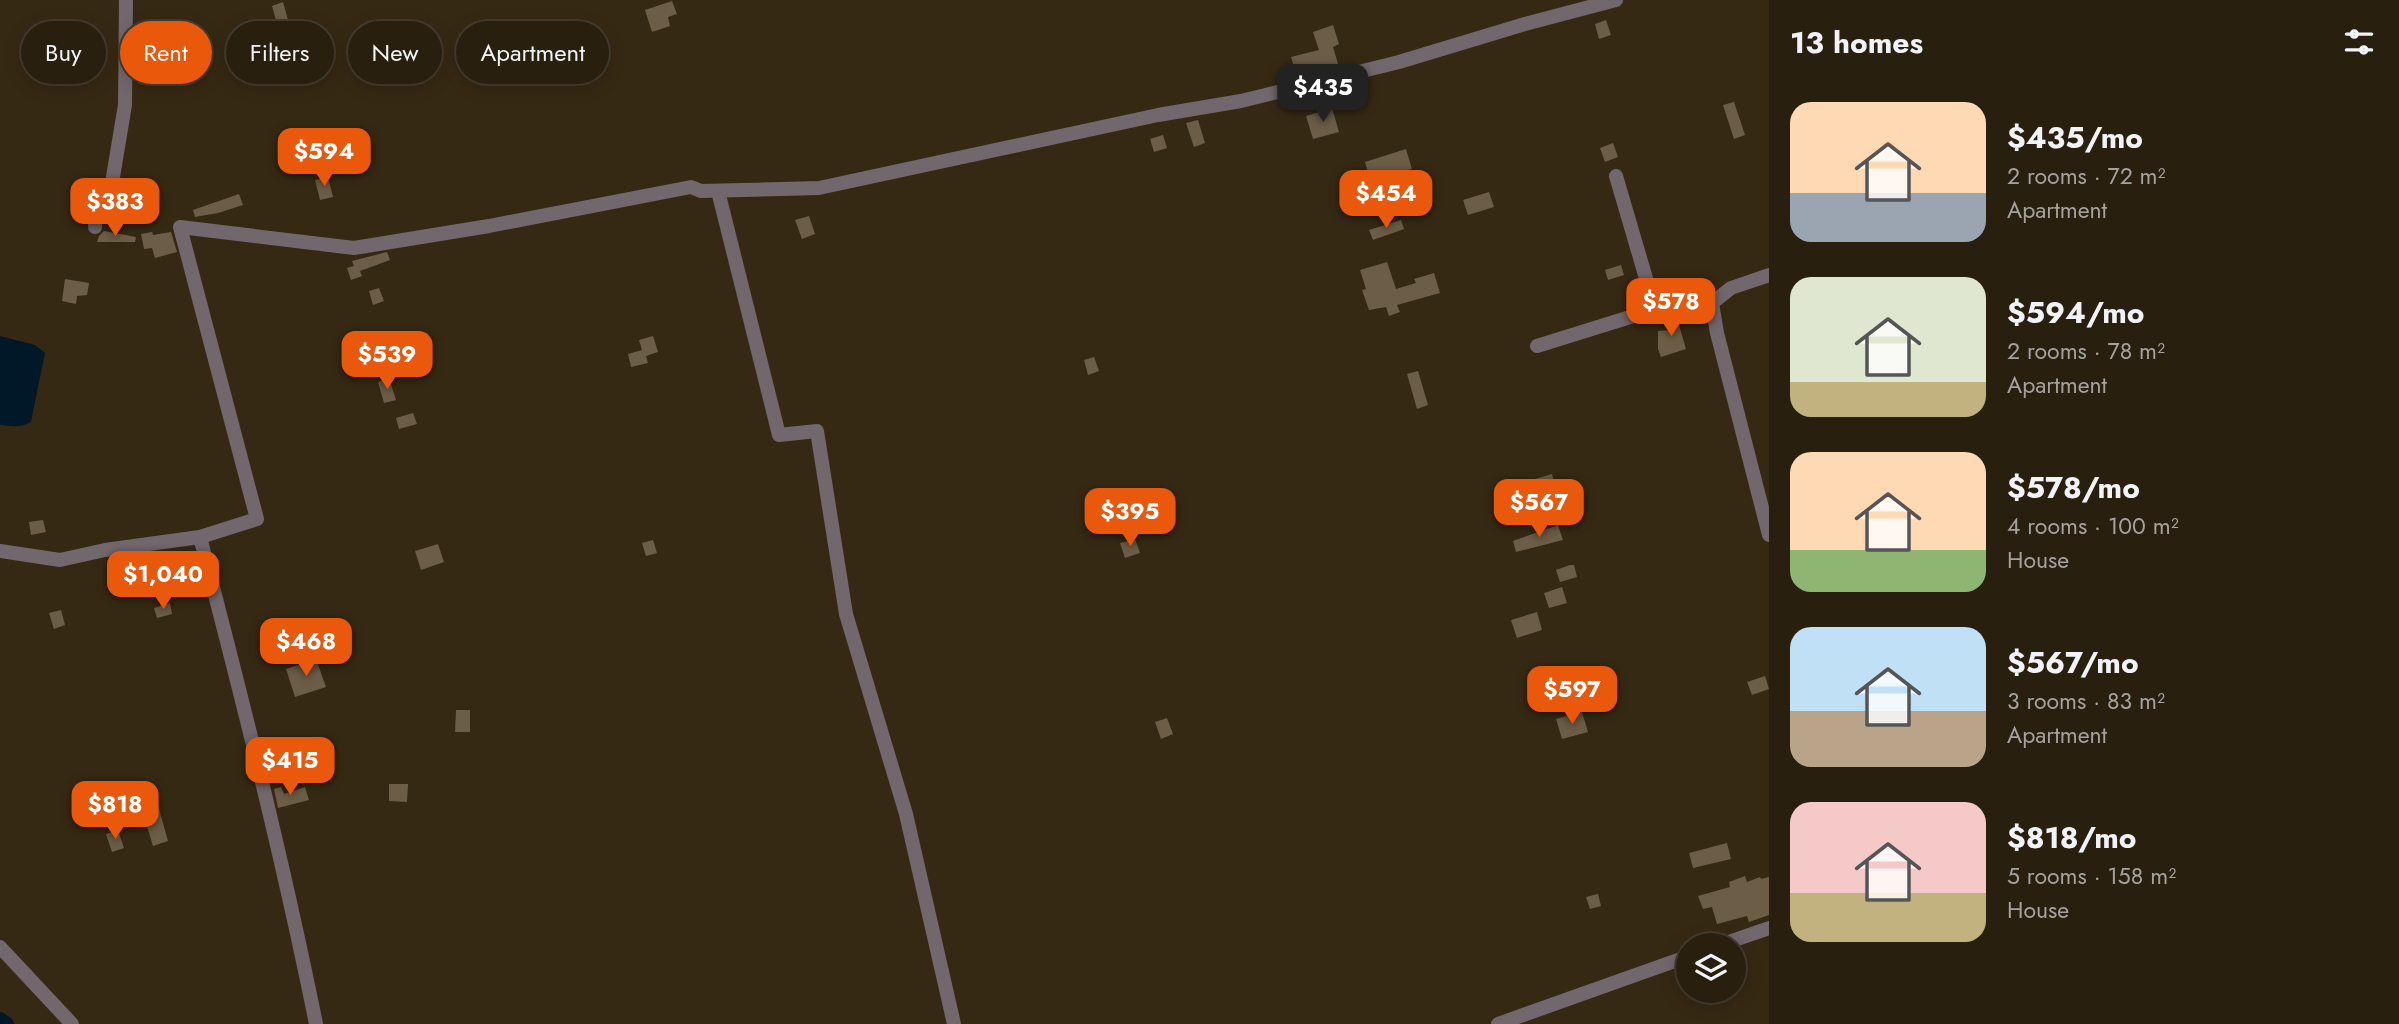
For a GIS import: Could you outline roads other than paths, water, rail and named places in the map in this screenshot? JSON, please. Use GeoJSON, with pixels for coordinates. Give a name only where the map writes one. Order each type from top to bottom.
{"type":"FeatureCollection","features":[{"type":"Feature","properties":{"kind":"street"},"geometry":{"type":"LineString","coordinates":[[95,227],[95,219],[112,183],[125,106],[126,0]]}},
{"type":"Feature","properties":{"kind":"street"},"geometry":{"type":"LineString","coordinates":[[0,551],[60,560],[105,550],[200,537],[257,519],[180,227],[354,248],[489,226],[691,187],[701,191],[819,188],[1158,115],[1241,101],[1399,62],[1616,0]]}},
{"type":"Feature","properties":{"kind":"street"},"geometry":{"type":"LineString","coordinates":[[1616,176],[1655,309]]}},
{"type":"Feature","properties":{"kind":"street"},"geometry":{"type":"LineString","coordinates":[[718,191],[779,435],[817,430],[846,614],[906,814],[954,1024]]}},
{"type":"Feature","properties":{"kind":"street"},"geometry":{"type":"LineString","coordinates":[[1537,346],[1672,304],[1712,303],[1731,288],[1769,275]]}},
{"type":"Feature","properties":{"kind":"street"},"geometry":{"type":"LineString","coordinates":[[1712,303],[1717,333],[1769,535]]}},
{"type":"Feature","properties":{"kind":"street"},"geometry":{"type":"LineString","coordinates":[[200,537],[254,746],[316,1024]]}},
{"type":"Feature","properties":{"kind":"street"},"geometry":{"type":"LineString","coordinates":[[1746,936],[1769,928]]}},
{"type":"Feature","properties":{"kind":"street"},"geometry":{"type":"LineString","coordinates":[[0,947],[72,1024]]}},
{"type":"Feature","properties":{"kind":"street"},"geometry":{"type":"LineString","coordinates":[[1497,1024],[1676,961]]}},
{"type":"Feature","properties":{"kind":"water"},"geometry":{"type":"Polygon","coordinates":[[[0,336],[35,345],[45,353],[31,422],[23,425],[0,425],[0,336]]]}},
{"type":"Feature","properties":{"kind":"waterway"},"geometry":{"type":"LineString","coordinates":[[0,1019],[7,1024]]}}]}
